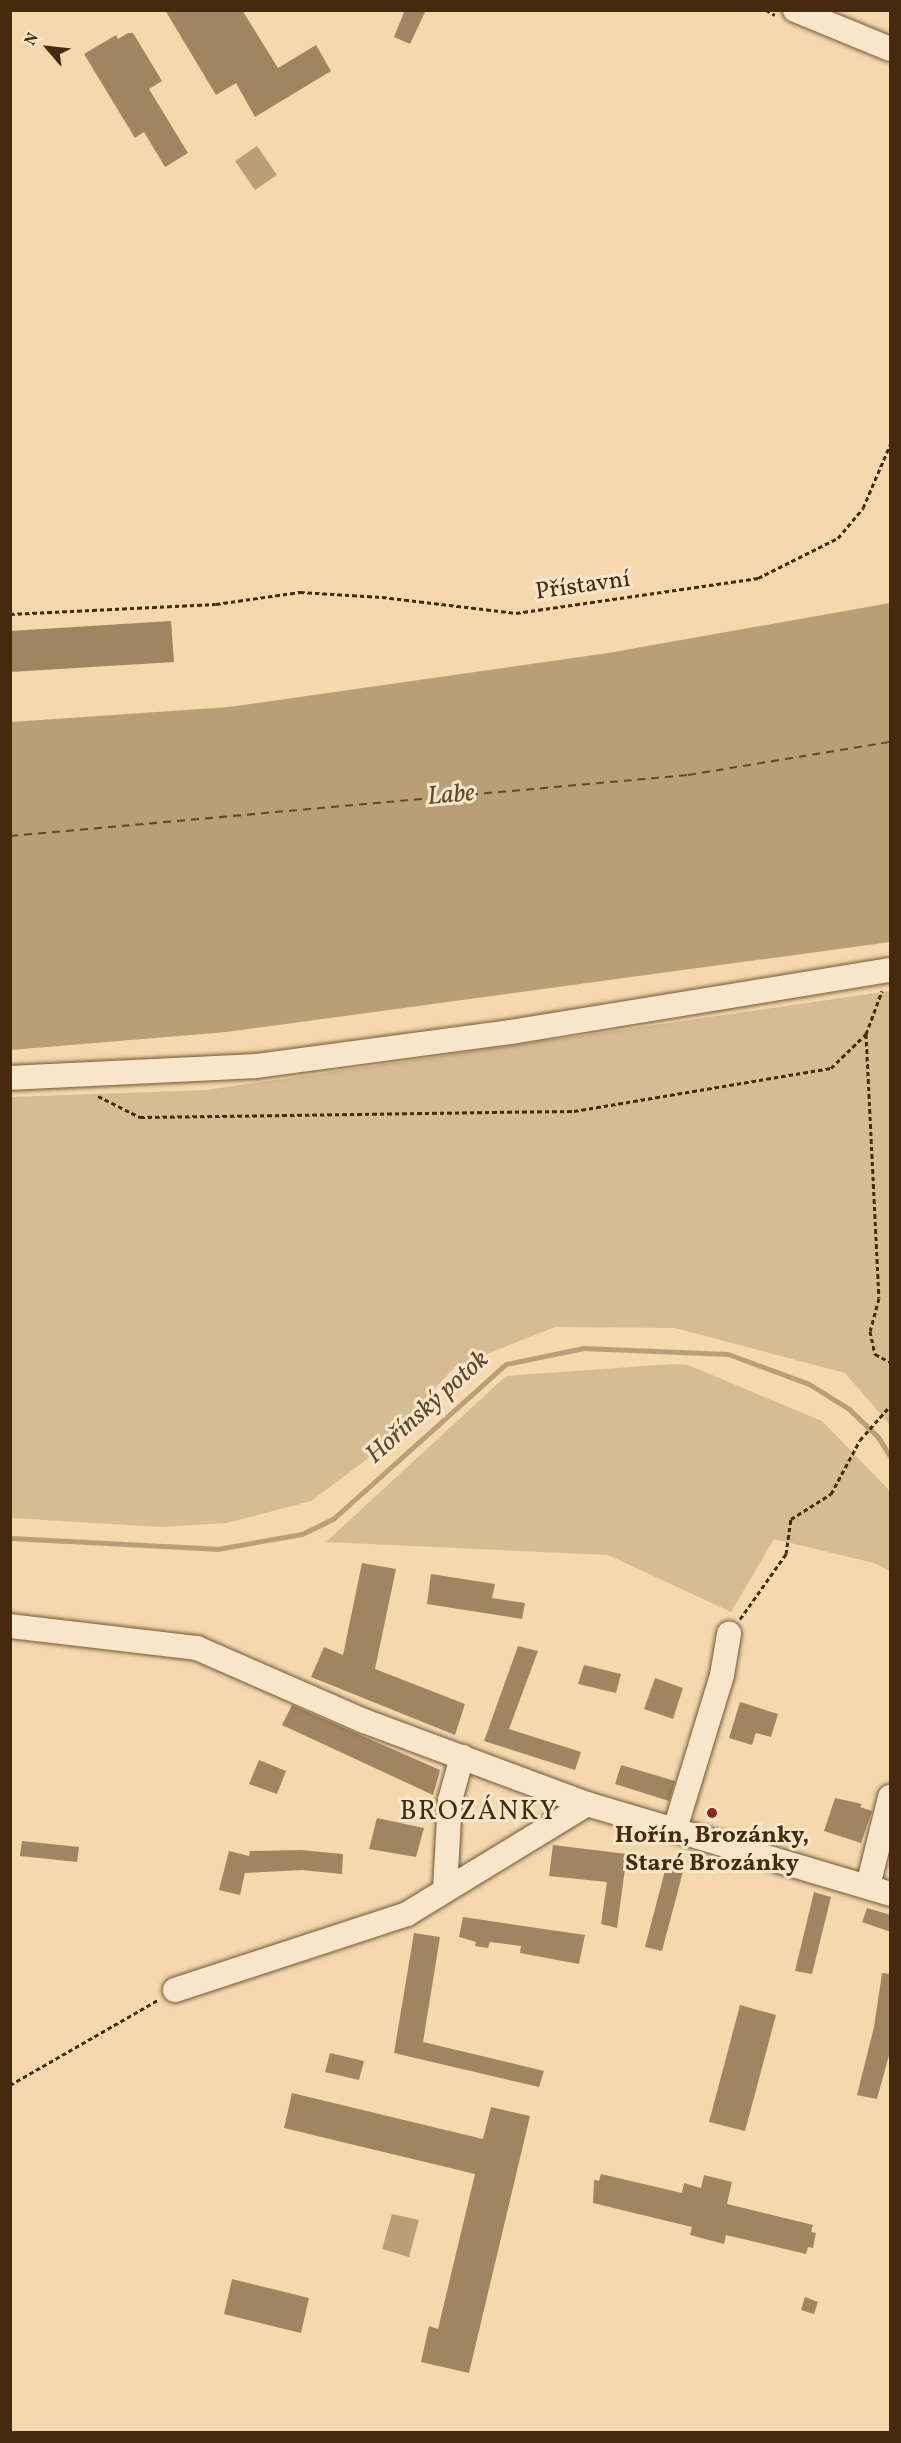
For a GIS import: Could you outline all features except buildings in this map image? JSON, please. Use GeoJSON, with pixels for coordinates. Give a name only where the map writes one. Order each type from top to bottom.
{"type":"FeatureCollection","features":[{"type":"Feature","properties":{"kind":"street"},"geometry":{"type":"LineString","coordinates":[[795,10],[891,49]]}},
{"type":"Feature","properties":{"kind":"street"},"geometry":{"type":"LineString","coordinates":[[10,1078],[256,1066],[511,1032],[889,975]]}},
{"type":"Feature","properties":{"kind":"street"},"geometry":{"type":"LineString","coordinates":[[10,1626],[197,1648],[364,1721],[587,1804],[891,1894]]}},
{"type":"Feature","properties":{"kind":"street"},"geometry":{"type":"LineString","coordinates":[[675,1829],[722,1676],[729,1634]]}},
{"type":"Feature","properties":{"kind":"street"},"geometry":{"type":"LineString","coordinates":[[445,1889],[450,1800],[462,1757]]}},
{"type":"Feature","properties":{"kind":"street"},"geometry":{"type":"LineString","coordinates":[[868,1886],[891,1797]]}},
{"type":"Feature","properties":{"kind":"street"},"geometry":{"type":"LineString","coordinates":[[175,1990],[407,1914],[587,1804]]}},
{"type":"Feature","properties":{"kind":"path","name":"Přístavní"},"geometry":{"type":"LineString","coordinates":[[10,614],[216,604],[300,592],[382,597],[516,613],[758,578],[838,538],[863,508],[891,445]]}},
{"type":"Feature","properties":{"kind":"path"},"geometry":{"type":"LineString","coordinates":[[889,975],[867,1034],[879,1298],[870,1331],[875,1354],[891,1362]]}},
{"type":"Feature","properties":{"kind":"path"},"geometry":{"type":"LineString","coordinates":[[90,1092],[140,1117],[574,1111],[831,1068],[867,1034]]}},
{"type":"Feature","properties":{"kind":"path"},"geometry":{"type":"LineString","coordinates":[[729,1634],[786,1554],[791,1520],[831,1494],[862,1438],[891,1406]]}},
{"type":"Feature","properties":{"kind":"path"},"geometry":{"type":"LineString","coordinates":[[10,2085],[175,1990]]}},
{"type":"Feature","properties":{"kind":"shaded area"},"geometry":{"type":"Polygon","coordinates":[[[890,991],[890,1425],[845,1373],[675,1328],[555,1327],[456,1366],[366,1460],[311,1501],[227,1523],[161,1527],[11,1518],[11,1097],[206,1090],[890,991]]]}},
{"type":"Feature","properties":{"kind":"shaded area"},"geometry":{"type":"Polygon","coordinates":[[[673,1364],[688,1365],[822,1421],[890,1491],[890,1571],[874,1563],[774,1539],[731,1612],[608,1555],[326,1542],[506,1376],[673,1364]]]}},
{"type":"Feature","properties":{"kind":"water"},"geometry":{"type":"Polygon","coordinates":[[[257,146],[277,175],[255,190],[235,161],[257,146]]]}},
{"type":"Feature","properties":{"kind":"water","name":"Labe"},"geometry":{"type":"Polygon","coordinates":[[[890,603],[890,942],[227,1032],[11,1050],[11,722],[229,707],[608,653],[890,603]]]}},
{"type":"Feature","properties":{"kind":"water"},"geometry":{"type":"Polygon","coordinates":[[[392,2214],[419,2220],[409,2257],[382,2249],[392,2214]]]}},
{"type":"Feature","properties":{"kind":"waterway","name":"Hořínský potok"},"geometry":{"type":"LineString","coordinates":[[10,1538],[217,1549],[302,1534],[333,1519],[506,1364],[583,1348],[728,1354],[809,1384],[849,1409],[878,1437],[890,1456]]}},
{"type":"Feature","properties":{"kind":"ferry route"},"geometry":{"type":"LineString","coordinates":[[10,836],[688,775],[890,742]]}},
{"type":"Feature","properties":{"kind":"place","name":"Hořín, Brozánky, Staré Brozánky"},"geometry":{"type":"Point","coordinates":[712,1813]}},
{"type":"Feature","properties":{"kind":"district","name":"BROZÁNKY"},"geometry":{"type":"Point","coordinates":[479,1813]}}]}
